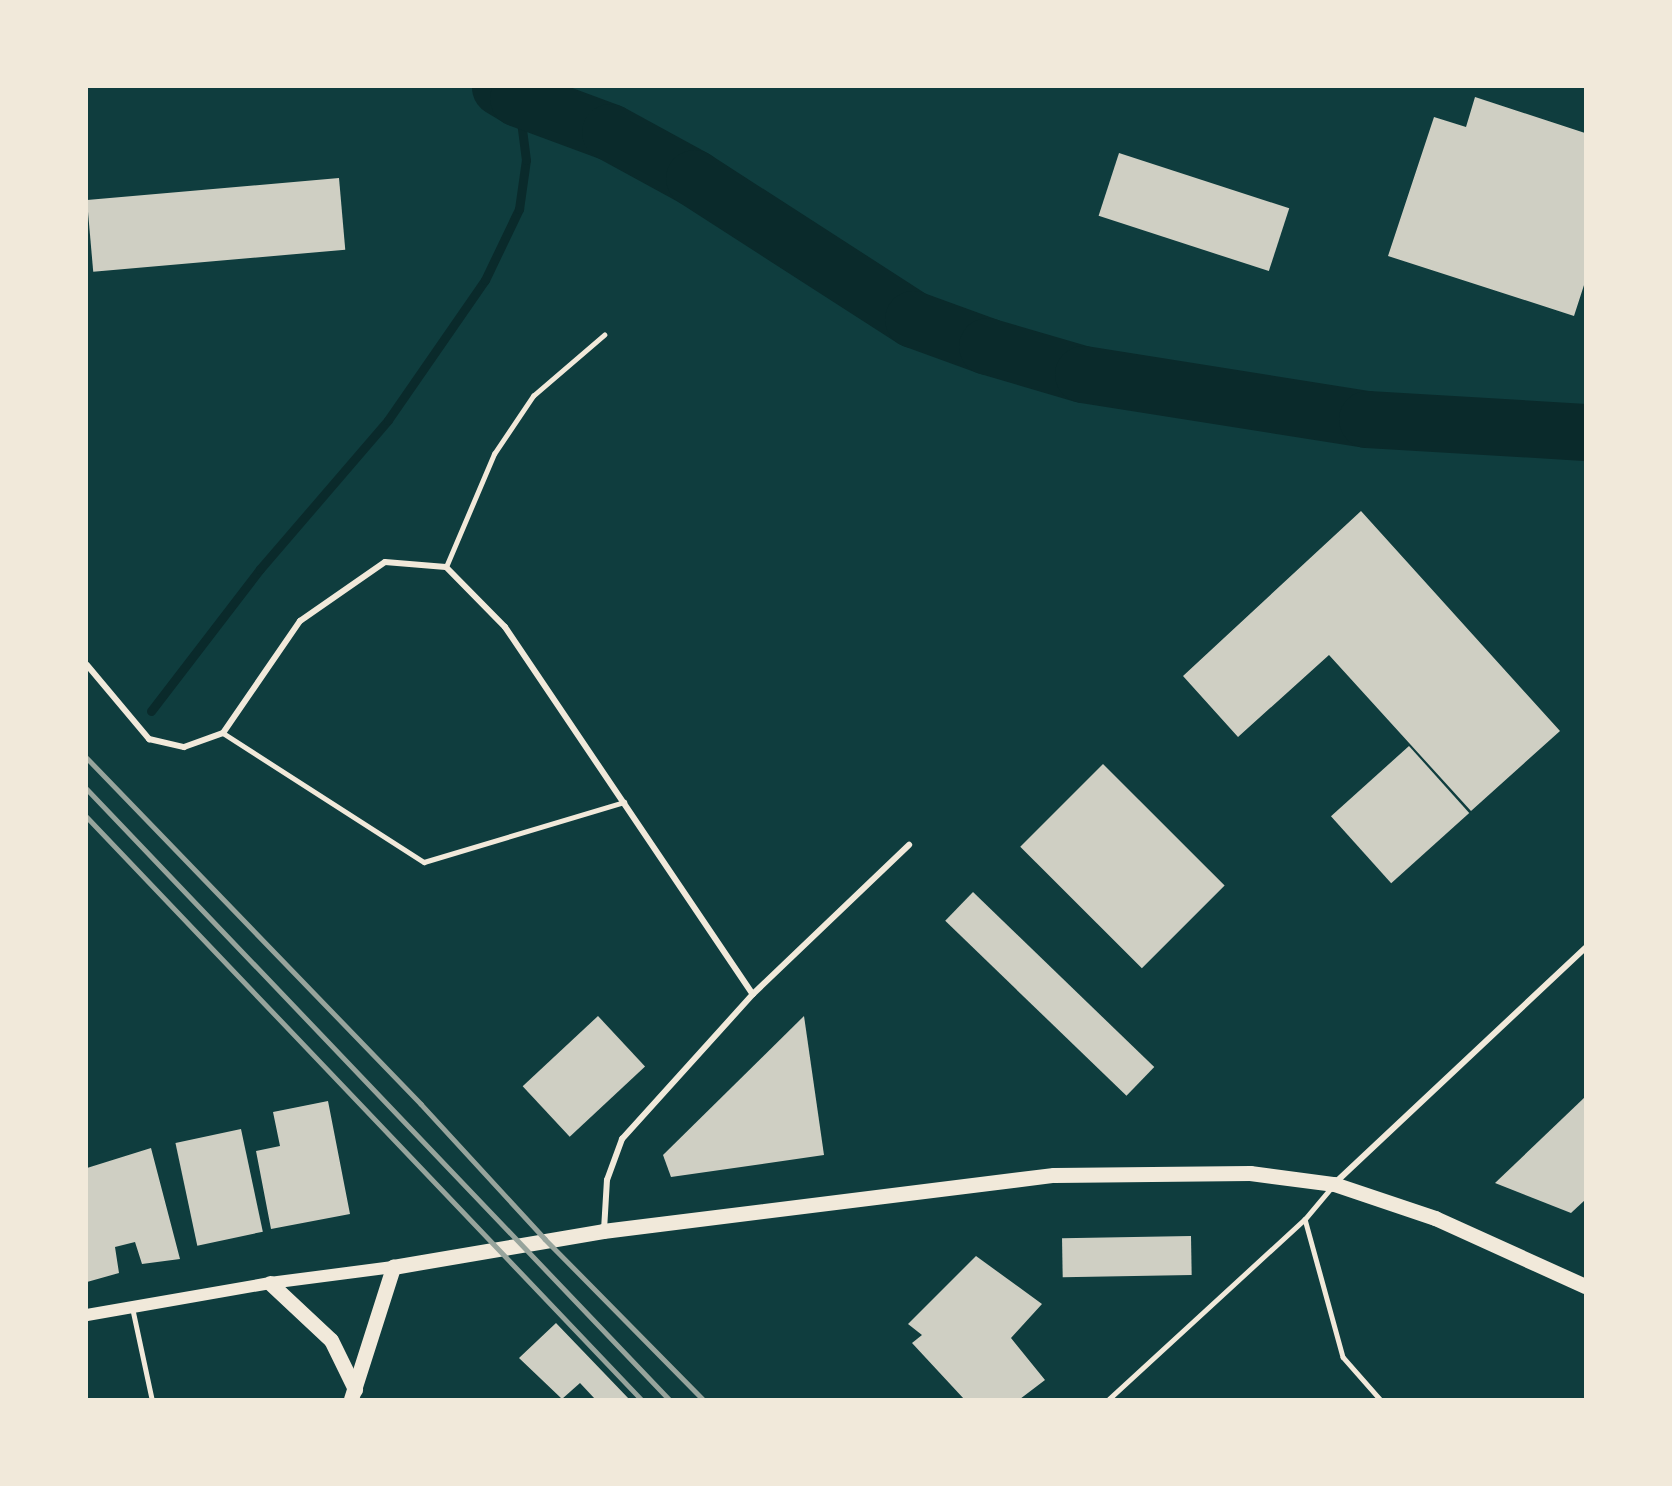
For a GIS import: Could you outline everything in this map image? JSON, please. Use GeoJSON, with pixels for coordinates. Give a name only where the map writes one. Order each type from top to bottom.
{"type":"FeatureCollection","features":[{"type":"Feature","properties":{"kind":"main road"},"geometry":{"type":"LineString","coordinates":[[87,1315],[270,1283],[393,1267],[603,1231],[1054,1175],[1250,1173],[1334,1184],[1435,1218],[1585,1286]]}},
{"type":"Feature","properties":{"kind":"main road"},"geometry":{"type":"LineString","coordinates":[[353,1394],[393,1267]]}},
{"type":"Feature","properties":{"kind":"main road"},"geometry":{"type":"LineString","coordinates":[[270,1283],[331,1340],[353,1394]]}},
{"type":"Feature","properties":{"kind":"street"},"geometry":{"type":"LineString","coordinates":[[87,665],[148,739],[184,747],[223,733],[300,621],[385,562],[446,567],[505,627],[753,994]]}},
{"type":"Feature","properties":{"kind":"street"},"geometry":{"type":"LineString","coordinates":[[603,1231],[607,1180],[621,1139],[753,994],[909,845]]}},
{"type":"Feature","properties":{"kind":"street"},"geometry":{"type":"LineString","coordinates":[[1334,1184],[1585,948]]}},
{"type":"Feature","properties":{"kind":"lane"},"geometry":{"type":"LineString","coordinates":[[446,567],[494,454],[533,396],[604,335]]}},
{"type":"Feature","properties":{"kind":"lane"},"geometry":{"type":"LineString","coordinates":[[223,733],[424,862],[624,802]]}},
{"type":"Feature","properties":{"kind":"lane"},"geometry":{"type":"LineString","coordinates":[[1109,1399],[1305,1219],[1334,1184]]}},
{"type":"Feature","properties":{"kind":"lane"},"geometry":{"type":"LineString","coordinates":[[1305,1219],[1343,1357],[1380,1399]]}},
{"type":"Feature","properties":{"kind":"lane"},"geometry":{"type":"LineString","coordinates":[[132,1307],[152,1399]]}},
{"type":"Feature","properties":{"kind":"building"},"geometry":{"type":"Polygon","coordinates":[[[1475,97],[1585,133],[1585,282],[1574,316],[1388,256],[1434,117],[1466,127],[1475,97]]]}},
{"type":"Feature","properties":{"kind":"building"},"geometry":{"type":"Polygon","coordinates":[[[1119,153],[1289,208],[1269,271],[1099,216],[1119,153]]]}},
{"type":"Feature","properties":{"kind":"building"},"geometry":{"type":"Polygon","coordinates":[[[339,178],[345,250],[93,272],[87,200],[339,178]]]}},
{"type":"Feature","properties":{"kind":"building"},"geometry":{"type":"Polygon","coordinates":[[[1361,511],[1560,731],[1471,811],[1329,655],[1238,737],[1183,676],[1361,511]]]}},
{"type":"Feature","properties":{"kind":"building"},"geometry":{"type":"Polygon","coordinates":[[[1409,746],[1469,813],[1391,883],[1331,816],[1409,746]]]}},
{"type":"Feature","properties":{"kind":"building"},"geometry":{"type":"Polygon","coordinates":[[[1103,764],[1225,886],[1142,968],[1020,847],[1103,764]]]}},
{"type":"Feature","properties":{"kind":"building"},"geometry":{"type":"Polygon","coordinates":[[[973,892],[1154,1067],[1126,1096],[945,921],[973,892]]]}},
{"type":"Feature","properties":{"kind":"building"},"geometry":{"type":"Polygon","coordinates":[[[598,1016],[645,1066],[570,1137],[523,1086],[598,1016]]]}},
{"type":"Feature","properties":{"kind":"building"},"geometry":{"type":"Polygon","coordinates":[[[804,1016],[824,1155],[671,1177],[663,1155],[804,1016]]]}},
{"type":"Feature","properties":{"kind":"building"},"geometry":{"type":"Polygon","coordinates":[[[1585,1097],[1585,1200],[1571,1213],[1495,1183],[1585,1097]]]}},
{"type":"Feature","properties":{"kind":"building"},"geometry":{"type":"Polygon","coordinates":[[[328,1101],[350,1214],[271,1229],[256,1151],[280,1146],[273,1112],[328,1101]]]}},
{"type":"Feature","properties":{"kind":"building"},"geometry":{"type":"Polygon","coordinates":[[[241,1129],[263,1232],[197,1246],[175,1143],[241,1129]]]}},
{"type":"Feature","properties":{"kind":"building"},"geometry":{"type":"Polygon","coordinates":[[[151,1148],[180,1259],[142,1264],[135,1242],[115,1247],[119,1273],[87,1282],[87,1168],[151,1148]]]}},
{"type":"Feature","properties":{"kind":"building"},"geometry":{"type":"Polygon","coordinates":[[[1191,1236],[1192,1275],[1063,1277],[1062,1238],[1191,1236]]]}},
{"type":"Feature","properties":{"kind":"building"},"geometry":{"type":"Polygon","coordinates":[[[976,1256],[1042,1304],[1011,1338],[1045,1380],[1020,1399],[964,1399],[912,1343],[922,1335],[908,1324],[976,1256]]]}},
{"type":"Feature","properties":{"kind":"building"},"geometry":{"type":"Polygon","coordinates":[[[556,1323],[629,1399],[595,1399],[580,1383],[562,1399],[519,1358],[556,1323]]]}},
{"type":"Feature","properties":{"kind":"waterway"},"geometry":{"type":"LineString","coordinates":[[500,87],[518,98],[610,132],[694,178],[913,319],[987,346],[1083,374],[1367,419],[1585,432]]}},
{"type":"Feature","properties":{"kind":"waterway"},"geometry":{"type":"LineString","coordinates":[[151,711],[260,569],[388,420],[485,280],[519,209],[526,160],[518,98]]}},
{"type":"Feature","properties":{"kind":"railway"},"geometry":{"type":"LineString","coordinates":[[87,758],[421,1104],[545,1239],[703,1399]]}},
{"type":"Feature","properties":{"kind":"railway"},"geometry":{"type":"LineString","coordinates":[[87,789],[669,1399]]}},
{"type":"Feature","properties":{"kind":"railway"},"geometry":{"type":"LineString","coordinates":[[87,817],[641,1399]]}}]}
